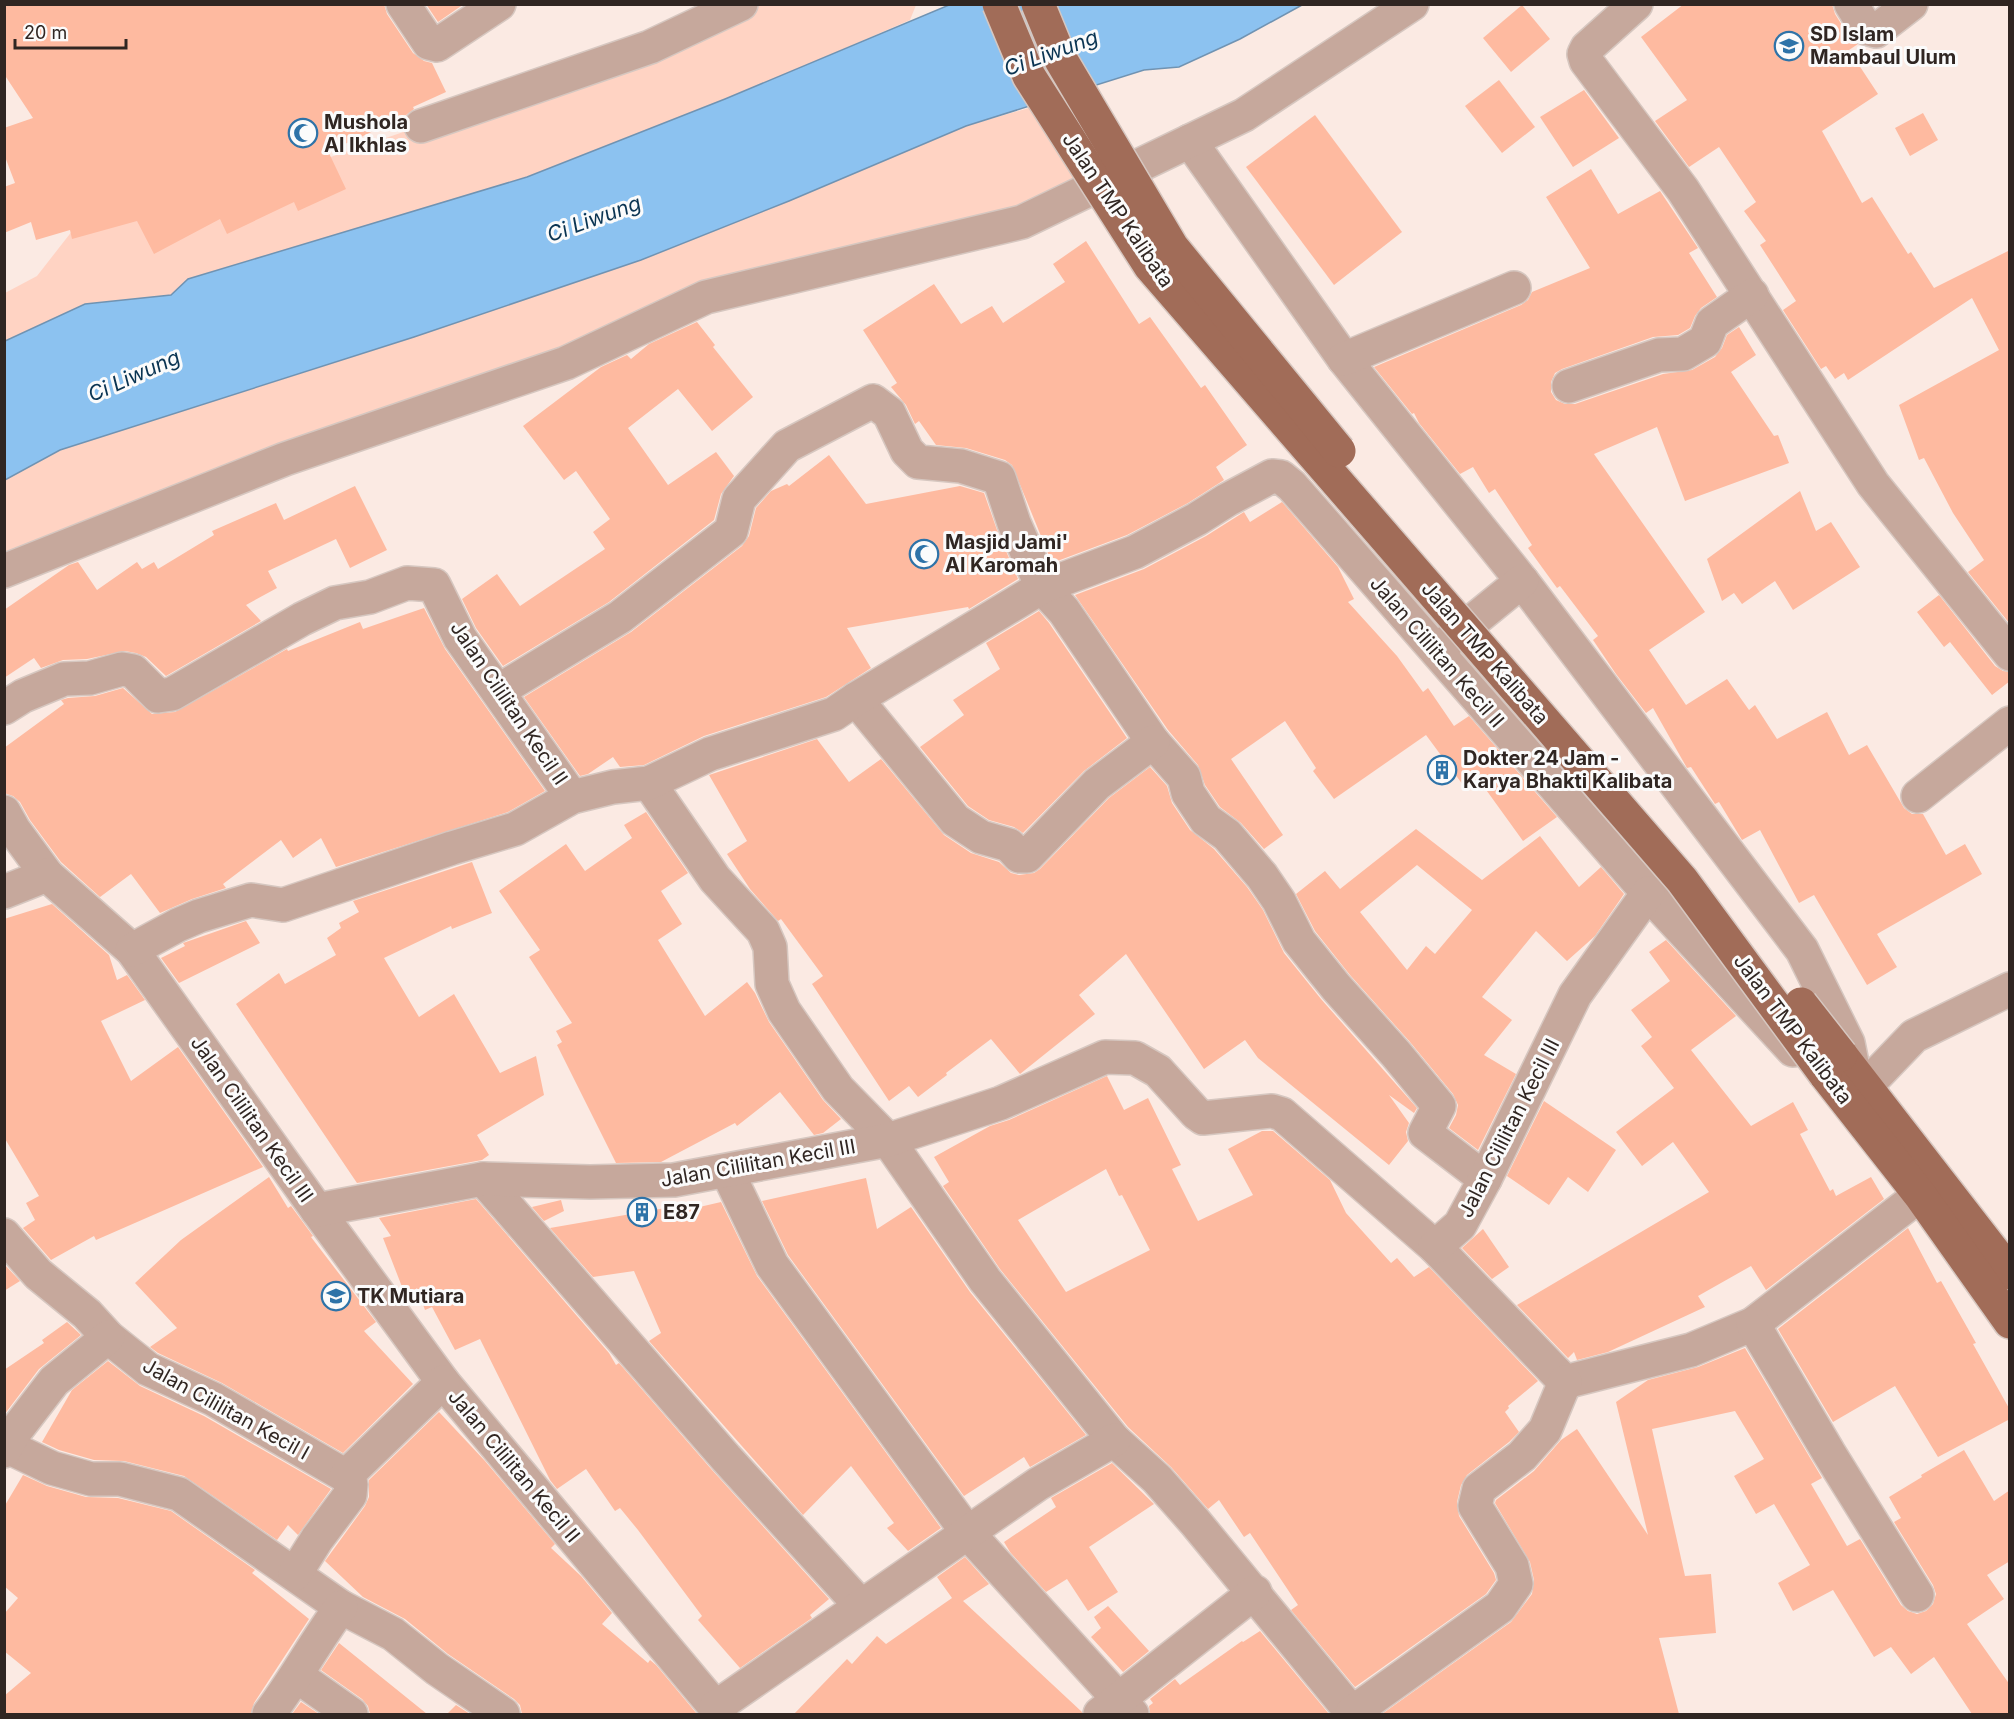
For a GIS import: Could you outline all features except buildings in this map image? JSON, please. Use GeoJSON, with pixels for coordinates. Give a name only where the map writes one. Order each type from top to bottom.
{"type":"FeatureCollection","features":[{"type":"Feature","properties":{"kind":"main road","name":"Jalan TMP Kalibata"},"geometry":{"type":"LineString","coordinates":[[999,4],[1029,76],[1150,266],[1846,1071],[2010,1273]]}},
{"type":"Feature","properties":{"kind":"main road","name":"Jalan TMP Kalibata"},"geometry":{"type":"LineString","coordinates":[[1038,4],[1061,60],[1172,247],[1428,560],[1691,861],[1846,1071],[1892,1158],[2010,1322]]}},
{"type":"Feature","properties":{"kind":"street"},"geometry":{"type":"LineString","coordinates":[[403,4],[429,43],[436,45],[499,4]]}},
{"type":"Feature","properties":{"kind":"street"},"geometry":{"type":"LineString","coordinates":[[421,126],[650,47],[741,4]]}},
{"type":"Feature","properties":{"kind":"street"},"geometry":{"type":"LineString","coordinates":[[4,570],[285,459],[566,363],[706,297],[1022,222],[1244,115],[1412,4]]}},
{"type":"Feature","properties":{"kind":"street"},"geometry":{"type":"LineString","coordinates":[[1636,4],[1587,48],[1584,54],[1586,61],[1683,190],[1874,484],[2010,654]]}},
{"type":"Feature","properties":{"kind":"street"},"geometry":{"type":"LineString","coordinates":[[1851,4],[1866,28],[1876,31],[1911,4]]}},
{"type":"Feature","properties":{"kind":"street"},"geometry":{"type":"LineString","coordinates":[[1190,141],[1344,359],[1522,581],[1807,958],[1848,1043],[1846,1071]]}},
{"type":"Feature","properties":{"kind":"street"},"geometry":{"type":"LineString","coordinates":[[1344,359],[1514,288]]}},
{"type":"Feature","properties":{"kind":"street"},"geometry":{"type":"LineString","coordinates":[[1569,386],[1659,355],[1683,354],[1704,341],[1712,323],[1752,295]]}},
{"type":"Feature","properties":{"kind":"street"},"geometry":{"type":"LineString","coordinates":[[498,691],[621,617],[731,531],[739,499],[787,446],[873,401],[889,413],[907,452],[918,462],[961,466],[999,478],[1014,523],[1042,587],[1064,610],[1153,742],[1184,777],[1188,793],[1206,820],[1227,835],[1262,876],[1279,901],[1299,941],[1439,1106],[1425,1132],[1485,1179]]}},
{"type":"Feature","properties":{"kind":"street","name":"Jalan Cililitan Kecil II"},"geometry":{"type":"LineString","coordinates":[[132,950],[199,916],[251,900],[283,905],[515,829],[572,797],[613,787],[649,783],[710,754],[834,714],[1042,587],[1136,552],[1272,476],[1281,477],[1292,486],[1648,892],[1892,1158]]}},
{"type":"Feature","properties":{"kind":"street"},"geometry":{"type":"LineString","coordinates":[[1436,652],[1522,581]]}},
{"type":"Feature","properties":{"kind":"street","name":"Jalan Cililitan Kecil II"},"geometry":{"type":"LineString","coordinates":[[4,708],[23,696],[64,679],[90,678],[122,669],[133,671],[159,696],[172,694],[302,619],[335,603],[370,597],[407,583],[434,585],[460,638],[572,797]]}},
{"type":"Feature","properties":{"kind":"street"},"geometry":{"type":"LineString","coordinates":[[856,699],[956,820],[981,837],[1009,845],[1019,856],[1027,856],[1097,784],[1153,742]]}},
{"type":"Feature","properties":{"kind":"street"},"geometry":{"type":"LineString","coordinates":[[1918,796],[2010,723]]}},
{"type":"Feature","properties":{"kind":"street"},"geometry":{"type":"LineString","coordinates":[[649,783],[715,879],[762,931],[770,947],[772,984],[784,1011],[838,1089],[888,1140],[985,1280],[1114,1440],[1157,1479],[1255,1592],[1353,1714],[1500,1607],[1516,1584],[1512,1566],[1475,1506],[1479,1489],[1522,1456],[1545,1430],[1565,1382]]}},
{"type":"Feature","properties":{"kind":"street"},"geometry":{"type":"LineString","coordinates":[[4,812],[14,830],[47,874],[4,892]]}},
{"type":"Feature","properties":{"kind":"street","name":"Jalan Cililitan Kecil III"},"geometry":{"type":"LineString","coordinates":[[47,874],[132,950],[317,1210],[483,1179],[591,1182],[674,1180],[888,1140],[1001,1103],[1105,1057],[1135,1058],[1158,1071],[1203,1118],[1272,1111],[1282,1114],[1435,1247],[1460,1225],[1575,995],[1648,892]]}},
{"type":"Feature","properties":{"kind":"street"},"geometry":{"type":"LineString","coordinates":[[1846,1071],[2010,989]]}},
{"type":"Feature","properties":{"kind":"street"},"geometry":{"type":"LineString","coordinates":[[727,1170],[772,1265],[967,1532],[1117,1709],[1255,1592]]}},
{"type":"Feature","properties":{"kind":"street"},"geometry":{"type":"LineString","coordinates":[[483,1179],[726,1458],[861,1606]]}},
{"type":"Feature","properties":{"kind":"street"},"geometry":{"type":"LineString","coordinates":[[1565,1382],[1691,1350],[1753,1324],[1920,1195]]}},
{"type":"Feature","properties":{"kind":"street","name":"Jalan Cililitan Kecil II"},"geometry":{"type":"LineString","coordinates":[[317,1210],[443,1382],[718,1711]]}},
{"type":"Feature","properties":{"kind":"street","name":"Jalan Cililitan Kecil I"},"geometry":{"type":"LineString","coordinates":[[4,1235],[38,1274],[87,1314],[108,1337],[148,1369],[213,1399],[346,1476]]}},
{"type":"Feature","properties":{"kind":"street"},"geometry":{"type":"LineString","coordinates":[[1435,1247],[1565,1382]]}},
{"type":"Feature","properties":{"kind":"street"},"geometry":{"type":"LineString","coordinates":[[1753,1324],[1917,1594]]}},
{"type":"Feature","properties":{"kind":"street"},"geometry":{"type":"LineString","coordinates":[[108,1337],[54,1382],[5,1447],[52,1468],[91,1479],[120,1479],[179,1494],[341,1607],[393,1634],[438,1669],[503,1714]]}},
{"type":"Feature","properties":{"kind":"street"},"geometry":{"type":"LineString","coordinates":[[295,1574],[317,1539],[350,1495],[351,1484],[346,1476],[443,1382]]}},
{"type":"Feature","properties":{"kind":"street"},"geometry":{"type":"LineString","coordinates":[[718,1711],[967,1532],[1038,1484],[1114,1440]]}},
{"type":"Feature","properties":{"kind":"street"},"geometry":{"type":"LineString","coordinates":[[269,1714],[297,1676],[323,1631],[341,1607]]}},
{"type":"Feature","properties":{"kind":"street"},"geometry":{"type":"LineString","coordinates":[[297,1676],[351,1714]]}},
{"type":"Feature","properties":{"kind":"shaded area"},"geometry":{"type":"Polygon","coordinates":[[[741,5],[916,5],[910,20],[756,87],[524,178],[188,279],[171,295],[85,304],[5,341],[5,293],[37,276],[101,194],[290,171],[650,47],[741,5]]]}},
{"type":"Feature","properties":{"kind":"shaded area"},"geometry":{"type":"Polygon","coordinates":[[[1046,103],[1100,184],[706,297],[5,571],[5,480],[60,450],[380,348],[641,260],[789,201],[966,126],[1046,103]]]}},
{"type":"Feature","properties":{"kind":"water","name":"Ci Liwung"},"geometry":{"type":"Polygon","coordinates":[[[949,5],[1302,5],[1240,39],[1179,67],[1144,70],[966,126],[789,201],[641,260],[414,337],[60,450],[5,480],[5,341],[85,304],[171,295],[188,279],[527,177],[725,99],[949,5]]]}},
{"type":"Feature","properties":{"kind":"place","name":"SD Islam Mambaul Ulum"},"geometry":{"type":"Point","coordinates":[1789,46]}},
{"type":"Feature","properties":{"kind":"place","name":"Mushola Al Ikhlas"},"geometry":{"type":"Point","coordinates":[303,133]}},
{"type":"Feature","properties":{"kind":"place","name":"Masjid Jami' Al Karomah"},"geometry":{"type":"Point","coordinates":[924,554]}},
{"type":"Feature","properties":{"kind":"place","name":"Dokter 24 Jam - Karya Bhakti Kalibata"},"geometry":{"type":"Point","coordinates":[1442,770]}},
{"type":"Feature","properties":{"kind":"place","name":"E87"},"geometry":{"type":"Point","coordinates":[642,1212]}},
{"type":"Feature","properties":{"kind":"place","name":"TK Mutiara"},"geometry":{"type":"Point","coordinates":[336,1296]}}]}
